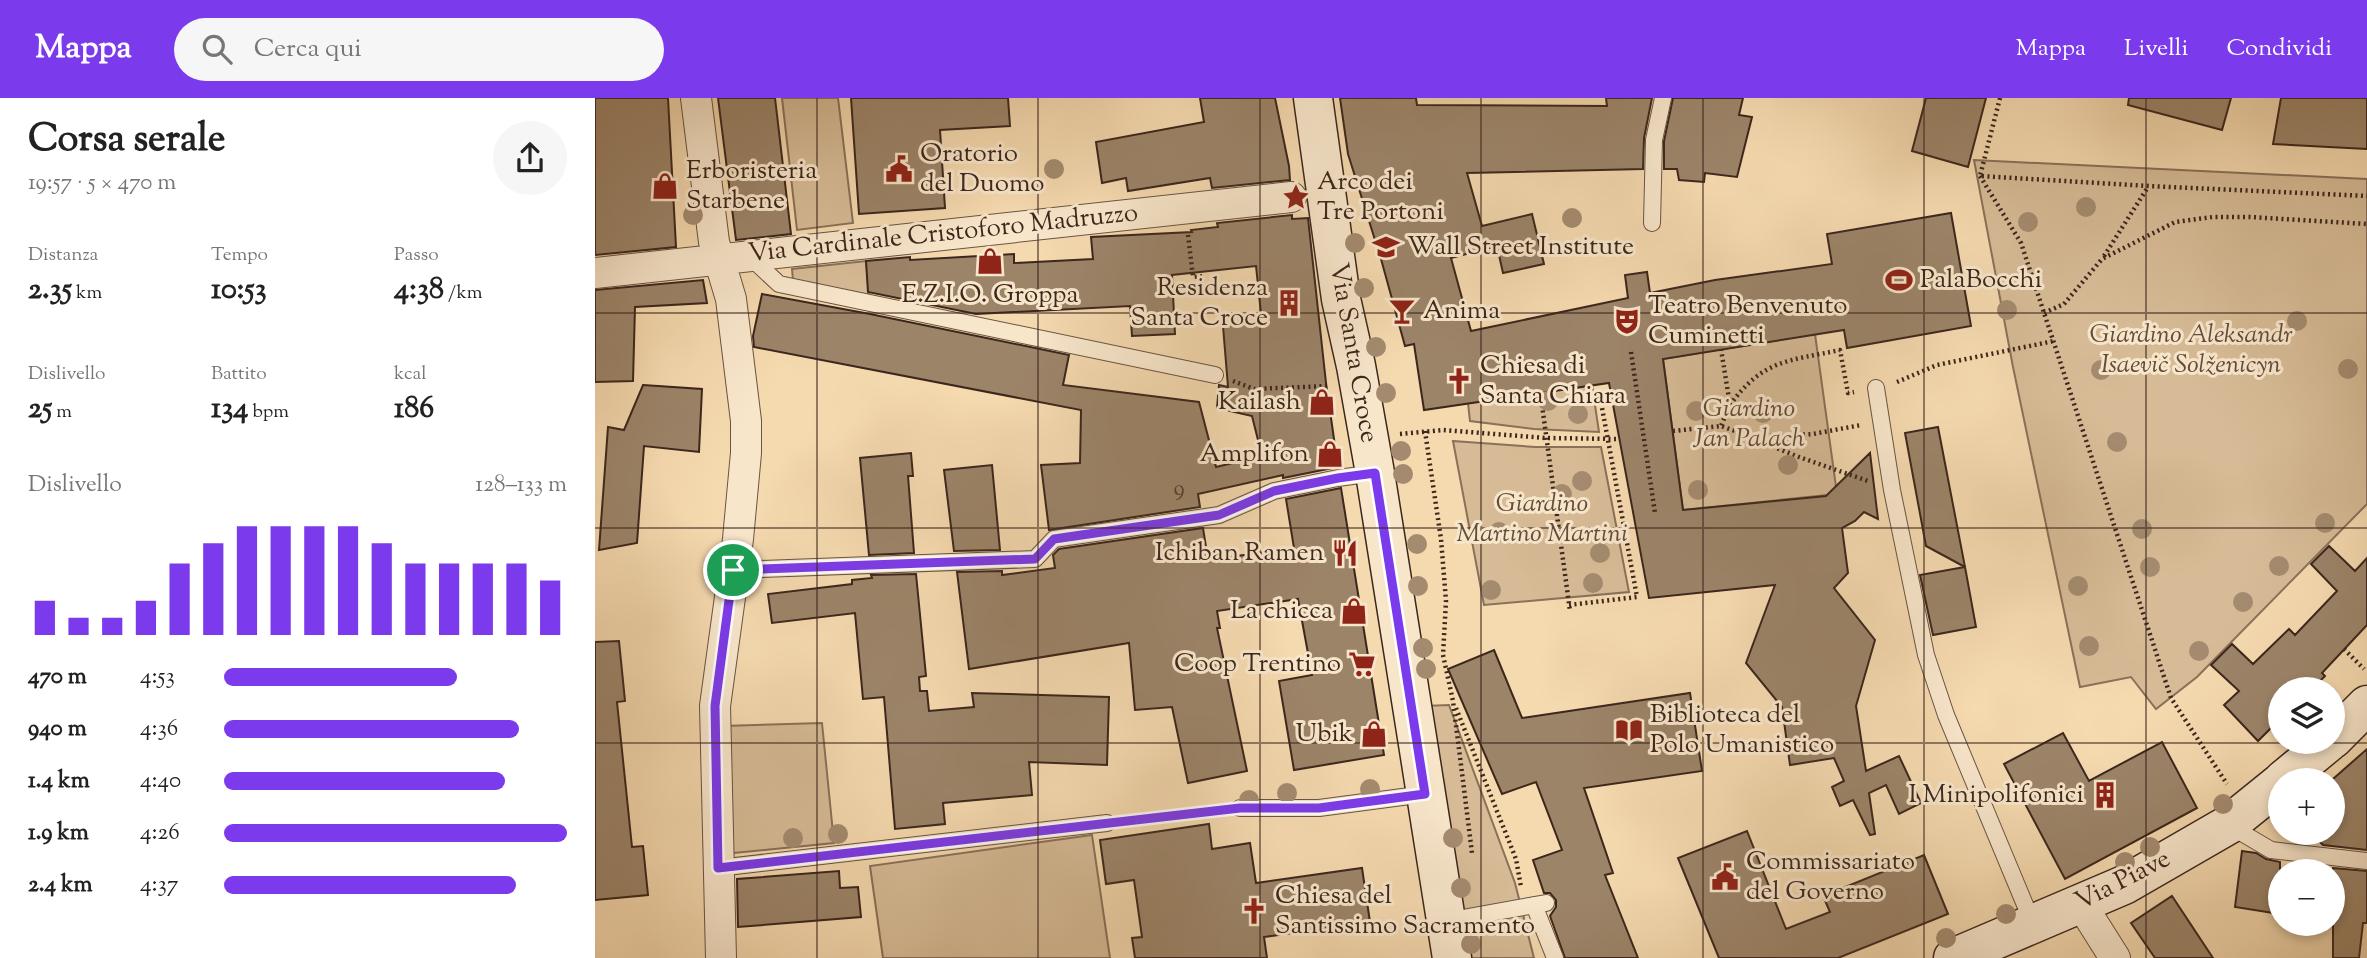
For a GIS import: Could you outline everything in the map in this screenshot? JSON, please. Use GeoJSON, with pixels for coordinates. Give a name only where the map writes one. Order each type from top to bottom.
{"type":"FeatureCollection","features":[{"type":"Feature","properties":{"kind":"street"},"geometry":{"type":"LineString","coordinates":[[696,98],[714,242],[733,256],[731,299],[746,421],[746,453],[715,706],[721,958]]}},
{"type":"Feature","properties":{"kind":"street","name":"Via Santa Croce"},"geometry":{"type":"LineString","coordinates":[[1313,98],[1341,299],[1375,473],[1452,958]]}},
{"type":"Feature","properties":{"kind":"street","name":"Via Cardinale Cristoforo Madruzzo"},"geometry":{"type":"LineString","coordinates":[[595,272],[1291,197]]}},
{"type":"Feature","properties":{"kind":"street","name":"Via Piave"},"geometry":{"type":"LineString","coordinates":[[2345,718],[2365,687]]}},
{"type":"Feature","properties":{"kind":"street","name":"Via Piave"},"geometry":{"type":"LineString","coordinates":[[2298,768],[2315,754]]}},
{"type":"Feature","properties":{"kind":"street","name":"Via Piave"},"geometry":{"type":"LineString","coordinates":[[1953,958],[2124,885],[2229,807],[2268,789]]}},
{"type":"Feature","properties":{"kind":"street"},"geometry":{"type":"LineString","coordinates":[[2081,904],[2115,958]]}},
{"type":"Feature","properties":{"kind":"lane"},"geometry":{"type":"LineString","coordinates":[[1652,223],[1654,140],[1663,98]]}},
{"type":"Feature","properties":{"kind":"lane"},"geometry":{"type":"LineString","coordinates":[[733,256],[779,285],[1215,375]]}},
{"type":"Feature","properties":{"kind":"lane"},"geometry":{"type":"LineString","coordinates":[[1876,388],[1892,490],[1926,655],[1946,715],[2033,924]]}},
{"type":"Feature","properties":{"kind":"lane"},"geometry":{"type":"LineString","coordinates":[[733,570],[1035,559],[1054,539],[1219,515],[1274,491],[1375,473]]}},
{"type":"Feature","properties":{"kind":"lane"},"geometry":{"type":"LineString","coordinates":[[1240,808],[1319,808],[1425,794]]}},
{"type":"Feature","properties":{"kind":"lane"},"geometry":{"type":"LineString","coordinates":[[2229,807],[2271,850],[2367,861]]}},
{"type":"Feature","properties":{"kind":"lane"},"geometry":{"type":"LineString","coordinates":[[718,868],[1107,823]]}},
{"type":"Feature","properties":{"kind":"lane"},"geometry":{"type":"LineString","coordinates":[[1446,921],[1535,905],[1555,958]]}},
{"type":"Feature","properties":{"kind":"path"},"geometry":{"type":"LineString","coordinates":[[2000,98],[1980,176],[2021,243],[2171,698],[2229,807]]}},
{"type":"Feature","properties":{"kind":"path"},"geometry":{"type":"LineString","coordinates":[[1980,176],[2367,196]]}},
{"type":"Feature","properties":{"kind":"path"},"geometry":{"type":"LineString","coordinates":[[2044,313],[2064,304],[2102,259],[2149,186]]}},
{"type":"Feature","properties":{"kind":"path"},"geometry":{"type":"LineString","coordinates":[[2102,259],[2175,222],[2213,217],[2250,217],[2367,224]]}},
{"type":"Feature","properties":{"kind":"path"},"geometry":{"type":"LineString","coordinates":[[1189,239],[1193,277],[1205,276]]}},
{"type":"Feature","properties":{"kind":"path"},"geometry":{"type":"LineString","coordinates":[[1721,426],[1730,405],[1745,384],[1761,372],[1783,362],[1840,350],[1848,393],[1906,380],[1937,365],[2054,341]]}},
{"type":"Feature","properties":{"kind":"path"},"geometry":{"type":"LineString","coordinates":[[1721,349],[1730,405]]}},
{"type":"Feature","properties":{"kind":"path"},"geometry":{"type":"LineString","coordinates":[[1631,352],[1655,513]]}},
{"type":"Feature","properties":{"kind":"path"},"geometry":{"type":"LineString","coordinates":[[1215,375],[1254,389],[1335,385]]}},
{"type":"Feature","properties":{"kind":"path"},"geometry":{"type":"LineString","coordinates":[[1542,405],[1570,608],[1637,597],[1600,397]]}},
{"type":"Feature","properties":{"kind":"path"},"geometry":{"type":"LineString","coordinates":[[1749,436],[1813,434],[1881,422]]}},
{"type":"Feature","properties":{"kind":"path"},"geometry":{"type":"LineString","coordinates":[[1673,432],[1721,426],[1892,490]]}},
{"type":"Feature","properties":{"kind":"path"},"geometry":{"type":"LineString","coordinates":[[1388,435],[1425,430],[1546,438],[1619,439]]}},
{"type":"Feature","properties":{"kind":"path"},"geometry":{"type":"LineString","coordinates":[[1425,430],[1441,539],[1446,601],[1443,655],[1453,701],[1473,862]]}},
{"type":"Feature","properties":{"kind":"path"},"geometry":{"type":"LineString","coordinates":[[2344,649],[2365,687]]}},
{"type":"Feature","properties":{"kind":"path"},"geometry":{"type":"LineString","coordinates":[[1453,701],[1535,905]]}},
{"type":"Feature","properties":{"kind":"path"},"geometry":{"type":"LineString","coordinates":[[1107,823],[1240,808]]}},
{"type":"Feature","properties":{"kind":"green space"},"geometry":{"type":"Polygon","coordinates":[[[782,98],[838,98],[853,223],[797,230],[782,98]]]}},
{"type":"Feature","properties":{"kind":"green space","name":"Giardino Aleksandr Isaevič Solženicyn"},"geometry":{"type":"Polygon","coordinates":[[[1974,160],[2367,179],[2367,504],[2197,677],[2156,709],[2131,677],[2080,687],[2013,367],[1974,160]]]}},
{"type":"Feature","properties":{"kind":"green space"},"geometry":{"type":"Polygon","coordinates":[[[866,261],[869,295],[793,280],[792,269],[866,261]]]}},
{"type":"Feature","properties":{"kind":"green space","name":"Giardino Jan Palach"},"geometry":{"type":"Polygon","coordinates":[[[1815,334],[1837,494],[1683,510],[1663,359],[1815,334]]]}},
{"type":"Feature","properties":{"kind":"green space"},"geometry":{"type":"Polygon","coordinates":[[[1592,385],[1599,432],[1534,429],[1470,421],[1468,403],[1592,385]]]}},
{"type":"Feature","properties":{"kind":"green space","name":"Giardino Martino Martini"},"geometry":{"type":"Polygon","coordinates":[[[1453,441],[1535,447],[1601,447],[1629,592],[1484,605],[1453,441]]]}},
{"type":"Feature","properties":{"kind":"green space"},"geometry":{"type":"Polygon","coordinates":[[[1449,705],[1515,883],[1534,958],[1469,958],[1424,706],[1449,705]]]}},
{"type":"Feature","properties":{"kind":"green space"},"geometry":{"type":"Polygon","coordinates":[[[822,723],[834,843],[724,854],[723,726],[822,723]]]}},
{"type":"Feature","properties":{"kind":"green space"},"geometry":{"type":"Polygon","coordinates":[[[1092,835],[1110,958],[883,958],[870,866],[1092,835]]]}},
{"type":"Feature","properties":{"kind":"building"},"geometry":{"type":"Polygon","coordinates":[[[595,98],[668,98],[676,247],[595,255],[595,98]]]}},
{"type":"Feature","properties":{"kind":"building"},"geometry":{"type":"Polygon","coordinates":[[[718,98],[775,98],[791,234],[736,240],[718,98]]]}},
{"type":"Feature","properties":{"kind":"building","name":"Oratorio del Duomo"},"geometry":{"type":"Polygon","coordinates":[[[851,98],[1008,98],[1010,126],[940,130],[945,208],[859,214],[851,98]]]}},
{"type":"Feature","properties":{"kind":"building"},"geometry":{"type":"Polygon","coordinates":[[[1200,98],[1275,98],[1290,180],[1212,188],[1210,178],[1128,191],[1126,178],[1102,183],[1096,142],[1204,122],[1200,98]]]}},
{"type":"Feature","properties":{"kind":"building"},"geometry":{"type":"Polygon","coordinates":[[[1340,98],[1416,98],[1417,105],[1607,106],[1606,98],[1652,98],[1644,138],[1643,169],[1467,173],[1482,226],[1532,214],[1544,264],[1503,273],[1497,246],[1451,258],[1471,331],[1628,298],[1625,275],[1647,272],[1650,293],[1715,280],[1832,264],[1827,234],[1951,213],[1971,326],[1847,348],[1844,330],[1663,359],[1683,510],[1826,496],[1870,453],[1878,519],[1864,512],[1842,528],[1848,573],[1834,588],[1875,640],[1856,706],[1866,771],[1899,756],[1921,803],[1899,814],[1886,785],[1869,793],[1875,834],[1870,835],[1853,800],[1840,806],[1832,787],[1844,781],[1834,758],[1790,765],[1782,707],[1746,663],[1775,585],[1649,598],[1609,383],[1424,410],[1414,344],[1405,346],[1348,154],[1340,98]]]}},
{"type":"Feature","properties":{"kind":"building"},"geometry":{"type":"Polygon","coordinates":[[[1673,98],[1743,98],[1739,115],[1752,117],[1737,177],[1705,173],[1704,182],[1679,180],[1677,169],[1664,169],[1664,141],[1673,98]]]}},
{"type":"Feature","properties":{"kind":"building"},"geometry":{"type":"Polygon","coordinates":[[[1926,98],[1986,98],[1968,167],[1912,151],[1926,98]]]}},
{"type":"Feature","properties":{"kind":"building"},"geometry":{"type":"Polygon","coordinates":[[[2129,98],[2231,98],[2222,130],[2128,105],[2129,98]]]}},
{"type":"Feature","properties":{"kind":"building"},"geometry":{"type":"Polygon","coordinates":[[[2281,98],[2367,98],[2367,149],[2273,144],[2281,98]]]}},
{"type":"Feature","properties":{"kind":"building"},"geometry":{"type":"Polygon","coordinates":[[[1292,215],[1292,219],[1308,218],[1338,467],[1283,478],[1283,475],[1198,494],[1200,507],[1049,530],[1041,465],[1080,463],[1081,410],[754,347],[753,336],[762,294],[1069,355],[1063,385],[1199,402],[1216,467],[1262,456],[1252,416],[1217,408],[1219,385],[1228,387],[1223,326],[1262,323],[1256,266],[1172,275],[1175,334],[1132,336],[1130,306],[976,314],[868,292],[866,261],[1014,254],[1014,263],[1093,259],[1091,237],[1192,232],[1191,230],[1218,227],[1217,223],[1292,215]]]}},
{"type":"Feature","properties":{"kind":"building"},"geometry":{"type":"Polygon","coordinates":[[[703,280],[707,303],[635,307],[633,381],[595,382],[595,290],[703,280]]]}},
{"type":"Feature","properties":{"kind":"building"},"geometry":{"type":"Polygon","coordinates":[[[643,385],[702,389],[699,452],[644,446],[637,543],[599,550],[608,427],[624,430],[643,385]]]}},
{"type":"Feature","properties":{"kind":"building"},"geometry":{"type":"Polygon","coordinates":[[[1938,427],[1965,567],[1926,546],[1905,433],[1938,427]]]}},
{"type":"Feature","properties":{"kind":"building"},"geometry":{"type":"Polygon","coordinates":[[[911,453],[913,476],[908,476],[914,553],[869,555],[860,458],[911,453]]]}},
{"type":"Feature","properties":{"kind":"building"},"geometry":{"type":"Polygon","coordinates":[[[992,465],[1000,550],[954,551],[944,470],[992,465]]]}},
{"type":"Feature","properties":{"kind":"building"},"geometry":{"type":"Polygon","coordinates":[[[1341,488],[1384,755],[1294,770],[1279,681],[1312,675],[1298,599],[1217,611],[1220,628],[1217,628],[1247,771],[1188,783],[1172,707],[1135,710],[1129,643],[969,669],[957,572],[1002,571],[1002,575],[1055,568],[1053,555],[1059,549],[1203,528],[1208,560],[1294,548],[1286,499],[1341,488]]]}},
{"type":"Feature","properties":{"kind":"building"},"geometry":{"type":"Polygon","coordinates":[[[2329,546],[2355,571],[2367,558],[2367,625],[2322,673],[2324,677],[2268,677],[2268,731],[2258,741],[2224,705],[2239,691],[2211,665],[2232,644],[2253,664],[2289,629],[2295,635],[2337,591],[2311,564],[2329,546]]]}},
{"type":"Feature","properties":{"kind":"building"},"geometry":{"type":"Polygon","coordinates":[[[1965,567],[1976,627],[1933,635],[1920,575],[1965,567]]]}},
{"type":"Feature","properties":{"kind":"building"},"geometry":{"type":"Polygon","coordinates":[[[916,574],[926,676],[919,677],[920,691],[927,691],[929,711],[974,707],[972,693],[1109,697],[1107,765],[1029,762],[1032,795],[943,803],[945,824],[895,829],[884,697],[863,699],[855,613],[772,623],[768,594],[852,584],[852,580],[872,578],[871,575],[916,574]]]}},
{"type":"Feature","properties":{"kind":"building"},"geometry":{"type":"Polygon","coordinates":[[[619,641],[625,701],[617,702],[632,847],[643,846],[648,895],[595,900],[595,642],[619,641]]]}},
{"type":"Feature","properties":{"kind":"building"},"geometry":{"type":"Polygon","coordinates":[[[1494,650],[1522,718],[1690,693],[1702,771],[1584,788],[1613,873],[1605,875],[1638,958],[1565,958],[1550,916],[1556,907],[1556,900],[1550,893],[1544,893],[1533,860],[1562,850],[1536,782],[1502,794],[1448,669],[1494,650]]]}},
{"type":"Feature","properties":{"kind":"building","name":"I Minipolifonici"},"geometry":{"type":"Polygon","coordinates":[[[2063,733],[2089,781],[2162,742],[2197,808],[2065,879],[2004,764],[2063,733]]]}},
{"type":"Feature","properties":{"kind":"building"},"geometry":{"type":"Polygon","coordinates":[[[2367,749],[2367,850],[2323,845],[2345,845],[2345,768],[2367,749]]]}},
{"type":"Feature","properties":{"kind":"building"},"geometry":{"type":"Polygon","coordinates":[[[1209,824],[1212,849],[1250,843],[1256,883],[1362,868],[1370,922],[1264,937],[1267,958],[1135,958],[1132,938],[1142,937],[1134,880],[1106,884],[1100,840],[1209,824]]]}},
{"type":"Feature","properties":{"kind":"building","name":"Commissariato del Governo"},"geometry":{"type":"Polygon","coordinates":[[[1747,831],[1786,929],[1830,912],[1823,896],[1924,855],[1948,914],[1838,958],[1719,958],[1678,858],[1747,831]]]}},
{"type":"Feature","properties":{"kind":"building"},"geometry":{"type":"Polygon","coordinates":[[[2242,851],[2256,853],[2268,859],[2268,912],[2235,907],[2242,851]]]}},
{"type":"Feature","properties":{"kind":"building"},"geometry":{"type":"Polygon","coordinates":[[[2345,869],[2367,871],[2367,923],[2363,923],[2359,958],[2333,958],[2333,936],[2345,936],[2345,869]]]}},
{"type":"Feature","properties":{"kind":"building"},"geometry":{"type":"Polygon","coordinates":[[[839,871],[840,888],[858,887],[861,917],[738,927],[737,879],[839,871]]]}},
{"type":"Feature","properties":{"kind":"building"},"geometry":{"type":"Polygon","coordinates":[[[2172,896],[2213,958],[2155,958],[2131,923],[2172,896]]]}},
{"type":"Feature","properties":{"kind":"place","name":"Oratorio del Duomo"},"geometry":{"type":"Point","coordinates":[899,169]}},
{"type":"Feature","properties":{"kind":"place","name":"Erboristeria Starbene"},"geometry":{"type":"Point","coordinates":[665,186]}},
{"type":"Feature","properties":{"kind":"place","name":"Arco dei Tre Portoni"},"geometry":{"type":"Point","coordinates":[1296,197]}},
{"type":"Feature","properties":{"kind":"place","name":"Wall Street Institute"},"geometry":{"type":"Point","coordinates":[1386,247]}},
{"type":"Feature","properties":{"kind":"place","name":"E.Z.I.O. Groppa"},"geometry":{"type":"Point","coordinates":[990,261]}},
{"type":"Feature","properties":{"kind":"place","name":"PalaBocchi"},"geometry":{"type":"Point","coordinates":[1899,280]}},
{"type":"Feature","properties":{"kind":"place","name":"Residenza Santa Croce"},"geometry":{"type":"Point","coordinates":[1289,303]}},
{"type":"Feature","properties":{"kind":"place","name":"Anima"},"geometry":{"type":"Point","coordinates":[1402,311]}},
{"type":"Feature","properties":{"kind":"place","name":"Teatro Benvenuto Cuminetti"},"geometry":{"type":"Point","coordinates":[1627,321]}},
{"type":"Feature","properties":{"kind":"place","name":"Chiesa di Santa Chiara"},"geometry":{"type":"Point","coordinates":[1459,381]}},
{"type":"Feature","properties":{"kind":"place","name":"Kailash"},"geometry":{"type":"Point","coordinates":[1322,402]}},
{"type":"Feature","properties":{"kind":"place","name":"Amplifon"},"geometry":{"type":"Point","coordinates":[1330,454]}},
{"type":"Feature","properties":{"kind":"place","name":"Ichiban Ramen"},"geometry":{"type":"Point","coordinates":[1345,553]}},
{"type":"Feature","properties":{"kind":"place","name":"La chicca"},"geometry":{"type":"Point","coordinates":[1354,611]}},
{"type":"Feature","properties":{"kind":"place","name":"Coop Trentino"},"geometry":{"type":"Point","coordinates":[1362,664]}},
{"type":"Feature","properties":{"kind":"place","name":"Biblioteca del Polo Umanistico"},"geometry":{"type":"Point","coordinates":[1629,730]}},
{"type":"Feature","properties":{"kind":"place","name":"Ubik"},"geometry":{"type":"Point","coordinates":[1374,734]}},
{"type":"Feature","properties":{"kind":"place","name":"I Minipolifonici"},"geometry":{"type":"Point","coordinates":[2105,795]}},
{"type":"Feature","properties":{"kind":"place","name":"Commissariato del Governo"},"geometry":{"type":"Point","coordinates":[1725,877]}},
{"type":"Feature","properties":{"kind":"place","name":"Chiesa del Santissimo Sacramento"},"geometry":{"type":"Point","coordinates":[1254,911]}},
{"type":"Feature","properties":{"kind":"route"},"geometry":{"type":"LineString","coordinates":[[1375,473],[1425,794],[1319,808],[1240,808],[718,868],[715,706],[733,570],[1035,559],[1054,539],[1219,515],[1274,491],[1375,473]]}}]}
